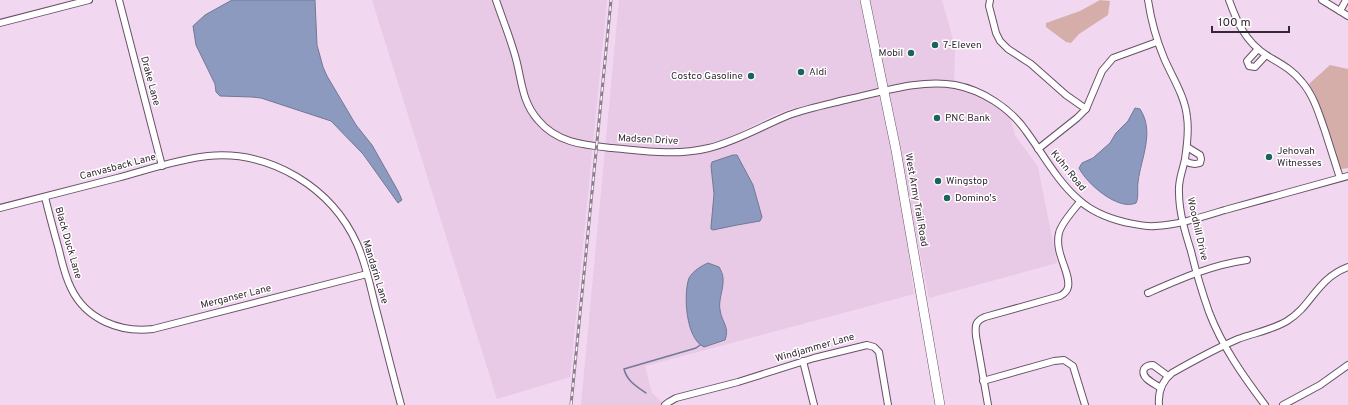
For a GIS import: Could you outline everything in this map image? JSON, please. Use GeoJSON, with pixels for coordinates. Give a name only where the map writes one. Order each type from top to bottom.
{"type":"FeatureCollection","features":[{"type":"Feature","properties":{"kind":"main road","name":"West Army Trail Road"},"geometry":{"type":"LineString","coordinates":[[865,0],[896,150],[940,405]]}},
{"type":"Feature","properties":{"kind":"street"},"geometry":{"type":"LineString","coordinates":[[0,23],[89,0]]}},
{"type":"Feature","properties":{"kind":"street","name":"Drake Lane"},"geometry":{"type":"LineString","coordinates":[[119,0],[162,166]]}},
{"type":"Feature","properties":{"kind":"street","name":"Madsen Drive"},"geometry":{"type":"LineString","coordinates":[[496,0],[517,64],[523,92],[528,106],[538,121],[548,130],[559,138],[570,142],[646,151],[692,151],[724,143],[796,113],[884,91]]}},
{"type":"Feature","properties":{"kind":"street"},"geometry":{"type":"LineString","coordinates":[[990,0],[989,6],[996,33],[1004,45],[1030,64],[1066,95],[1086,109]]}},
{"type":"Feature","properties":{"kind":"street","name":"Woodhill Drive"},"geometry":{"type":"LineString","coordinates":[[1148,0],[1157,42],[1184,101],[1187,117],[1187,147],[1178,190],[1179,204],[1196,272],[1209,313],[1225,345],[1244,378],[1265,405]]}},
{"type":"Feature","properties":{"kind":"street"},"geometry":{"type":"LineString","coordinates":[[1229,0],[1240,28],[1248,40],[1266,55],[1292,71],[1311,94],[1340,178]]}},
{"type":"Feature","properties":{"kind":"street"},"geometry":{"type":"LineString","coordinates":[[1322,0],[1348,16]]}},
{"type":"Feature","properties":{"kind":"street"},"geometry":{"type":"LineString","coordinates":[[1340,11],[1346,0]]}},
{"type":"Feature","properties":{"kind":"street"},"geometry":{"type":"LineString","coordinates":[[1038,149],[1086,109],[1102,70],[1113,58],[1157,42]]}},
{"type":"Feature","properties":{"kind":"street"},"geometry":{"type":"LineString","coordinates":[[1258,49],[1247,61],[1249,66],[1255,67],[1266,55]]}},
{"type":"Feature","properties":{"kind":"street","name":"Kuhn Road"},"geometry":{"type":"LineString","coordinates":[[884,91],[919,85],[937,84],[968,88],[986,95],[1006,110],[1025,128],[1059,179],[1080,202],[1102,214],[1132,224],[1154,226],[1183,222],[1348,176]]}},
{"type":"Feature","properties":{"kind":"street"},"geometry":{"type":"LineString","coordinates":[[1185,161],[1191,164],[1196,164],[1200,163],[1201,159],[1200,155],[1187,147]]}},
{"type":"Feature","properties":{"kind":"street","name":"Canvasback Lane"},"geometry":{"type":"LineString","coordinates":[[0,208],[193,158],[209,156],[242,157]]}},
{"type":"Feature","properties":{"kind":"street","name":"Mandarin Lane"},"geometry":{"type":"LineString","coordinates":[[242,157],[263,162],[295,175],[321,194],[334,207],[347,225],[357,244],[367,274],[401,405]]}},
{"type":"Feature","properties":{"kind":"street","name":"Black Duck Lane"},"geometry":{"type":"LineString","coordinates":[[45,196],[64,272],[71,290],[77,299],[90,312],[100,320],[110,324]]}},
{"type":"Feature","properties":{"kind":"street"},"geometry":{"type":"LineString","coordinates":[[988,405],[975,326],[977,322],[985,317],[1065,294],[1069,283],[1059,252],[1059,231],[1080,202]]}},
{"type":"Feature","properties":{"kind":"street"},"geometry":{"type":"LineString","coordinates":[[1148,293],[1196,272],[1247,260]]}},
{"type":"Feature","properties":{"kind":"street"},"geometry":{"type":"LineString","coordinates":[[1159,405],[1161,388],[1168,376],[1240,338],[1274,327],[1287,321],[1299,312],[1327,279],[1338,270],[1348,267]]}},
{"type":"Feature","properties":{"kind":"street","name":"Merganser Lane"},"geometry":{"type":"LineString","coordinates":[[110,324],[129,330],[154,329],[367,274]]}},
{"type":"Feature","properties":{"kind":"street","name":"Windjammer Lane"},"geometry":{"type":"LineString","coordinates":[[666,405],[671,400],[863,345],[874,347],[879,352],[888,405]]}},
{"type":"Feature","properties":{"kind":"street"},"geometry":{"type":"LineString","coordinates":[[983,381],[1061,360],[1069,362],[1072,366],[1085,405]]}},
{"type":"Feature","properties":{"kind":"street"},"geometry":{"type":"LineString","coordinates":[[803,361],[814,405]]}},
{"type":"Feature","properties":{"kind":"street"},"geometry":{"type":"LineString","coordinates":[[1161,388],[1144,376],[1145,368],[1149,365],[1153,365],[1168,376]]}},
{"type":"Feature","properties":{"kind":"street"},"geometry":{"type":"LineString","coordinates":[[1283,405],[1320,385],[1348,365]]}},
{"type":"Feature","properties":{"kind":"shaded area"},"geometry":{"type":"Polygon","coordinates":[[[372,0],[607,0],[570,377],[497,399],[372,0]]]}},
{"type":"Feature","properties":{"kind":"shaded area"},"geometry":{"type":"Polygon","coordinates":[[[619,0],[863,0],[881,90],[794,108],[776,114],[738,133],[740,135],[786,115],[882,94],[896,165],[914,294],[645,366],[652,393],[663,403],[662,405],[581,405],[619,0]]]}},
{"type":"Feature","properties":{"kind":"shaded area"},"geometry":{"type":"Polygon","coordinates":[[[869,0],[942,0],[955,47],[954,82],[986,92],[1007,107],[1015,135],[1038,167],[1057,263],[929,298],[869,0]]]}},
{"type":"Feature","properties":{"kind":"shaded area"},"geometry":{"type":"Polygon","coordinates":[[[1100,0],[1110,1],[1108,15],[1079,34],[1071,43],[1066,42],[1046,27],[1046,23],[1080,11],[1100,0]]]}},
{"type":"Feature","properties":{"kind":"shaded area"},"geometry":{"type":"Polygon","coordinates":[[[1330,65],[1348,69],[1348,168],[1341,169],[1317,99],[1309,84],[1330,65]]]}},
{"type":"Feature","properties":{"kind":"water"},"geometry":{"type":"Polygon","coordinates":[[[232,0],[315,0],[317,45],[323,67],[356,125],[372,145],[402,200],[398,203],[363,154],[331,121],[261,98],[220,96],[216,92],[215,84],[196,45],[193,26],[205,15],[232,0]]]}},
{"type":"Feature","properties":{"kind":"water"},"geometry":{"type":"Polygon","coordinates":[[[1135,108],[1140,109],[1144,118],[1147,136],[1138,182],[1137,201],[1136,203],[1129,204],[1112,200],[1096,188],[1079,168],[1082,163],[1093,158],[1110,143],[1116,133],[1128,121],[1135,108]]]}},
{"type":"Feature","properties":{"kind":"water"},"geometry":{"type":"Polygon","coordinates":[[[737,155],[753,185],[762,217],[760,221],[713,230],[711,229],[714,194],[711,166],[712,162],[737,155]]]}},
{"type":"Feature","properties":{"kind":"water"},"geometry":{"type":"Polygon","coordinates":[[[708,263],[719,267],[723,275],[720,306],[727,332],[725,340],[704,347],[693,335],[686,305],[686,295],[689,278],[691,275],[697,269],[708,263]]]}},
{"type":"Feature","properties":{"kind":"waterway"},"geometry":{"type":"LineString","coordinates":[[646,393],[627,377],[624,369],[696,348],[700,345]]}},
{"type":"Feature","properties":{"kind":"railway"},"geometry":{"type":"LineString","coordinates":[[571,405],[611,0]]}},
{"type":"Feature","properties":{"kind":"place","name":"7-Eleven"},"geometry":{"type":"Point","coordinates":[935,45]}},
{"type":"Feature","properties":{"kind":"place","name":"Mobil"},"geometry":{"type":"Point","coordinates":[911,53]}},
{"type":"Feature","properties":{"kind":"place","name":"Aldi"},"geometry":{"type":"Point","coordinates":[801,72]}},
{"type":"Feature","properties":{"kind":"place","name":"Costco Gasoline"},"geometry":{"type":"Point","coordinates":[751,76]}},
{"type":"Feature","properties":{"kind":"place","name":"PNC Bank"},"geometry":{"type":"Point","coordinates":[937,118]}},
{"type":"Feature","properties":{"kind":"place","name":"Jehovah Witnesses"},"geometry":{"type":"Point","coordinates":[1269,157]}},
{"type":"Feature","properties":{"kind":"place","name":"Wingstop"},"geometry":{"type":"Point","coordinates":[938,181]}},
{"type":"Feature","properties":{"kind":"place","name":"Domino's"},"geometry":{"type":"Point","coordinates":[947,198]}}]}
